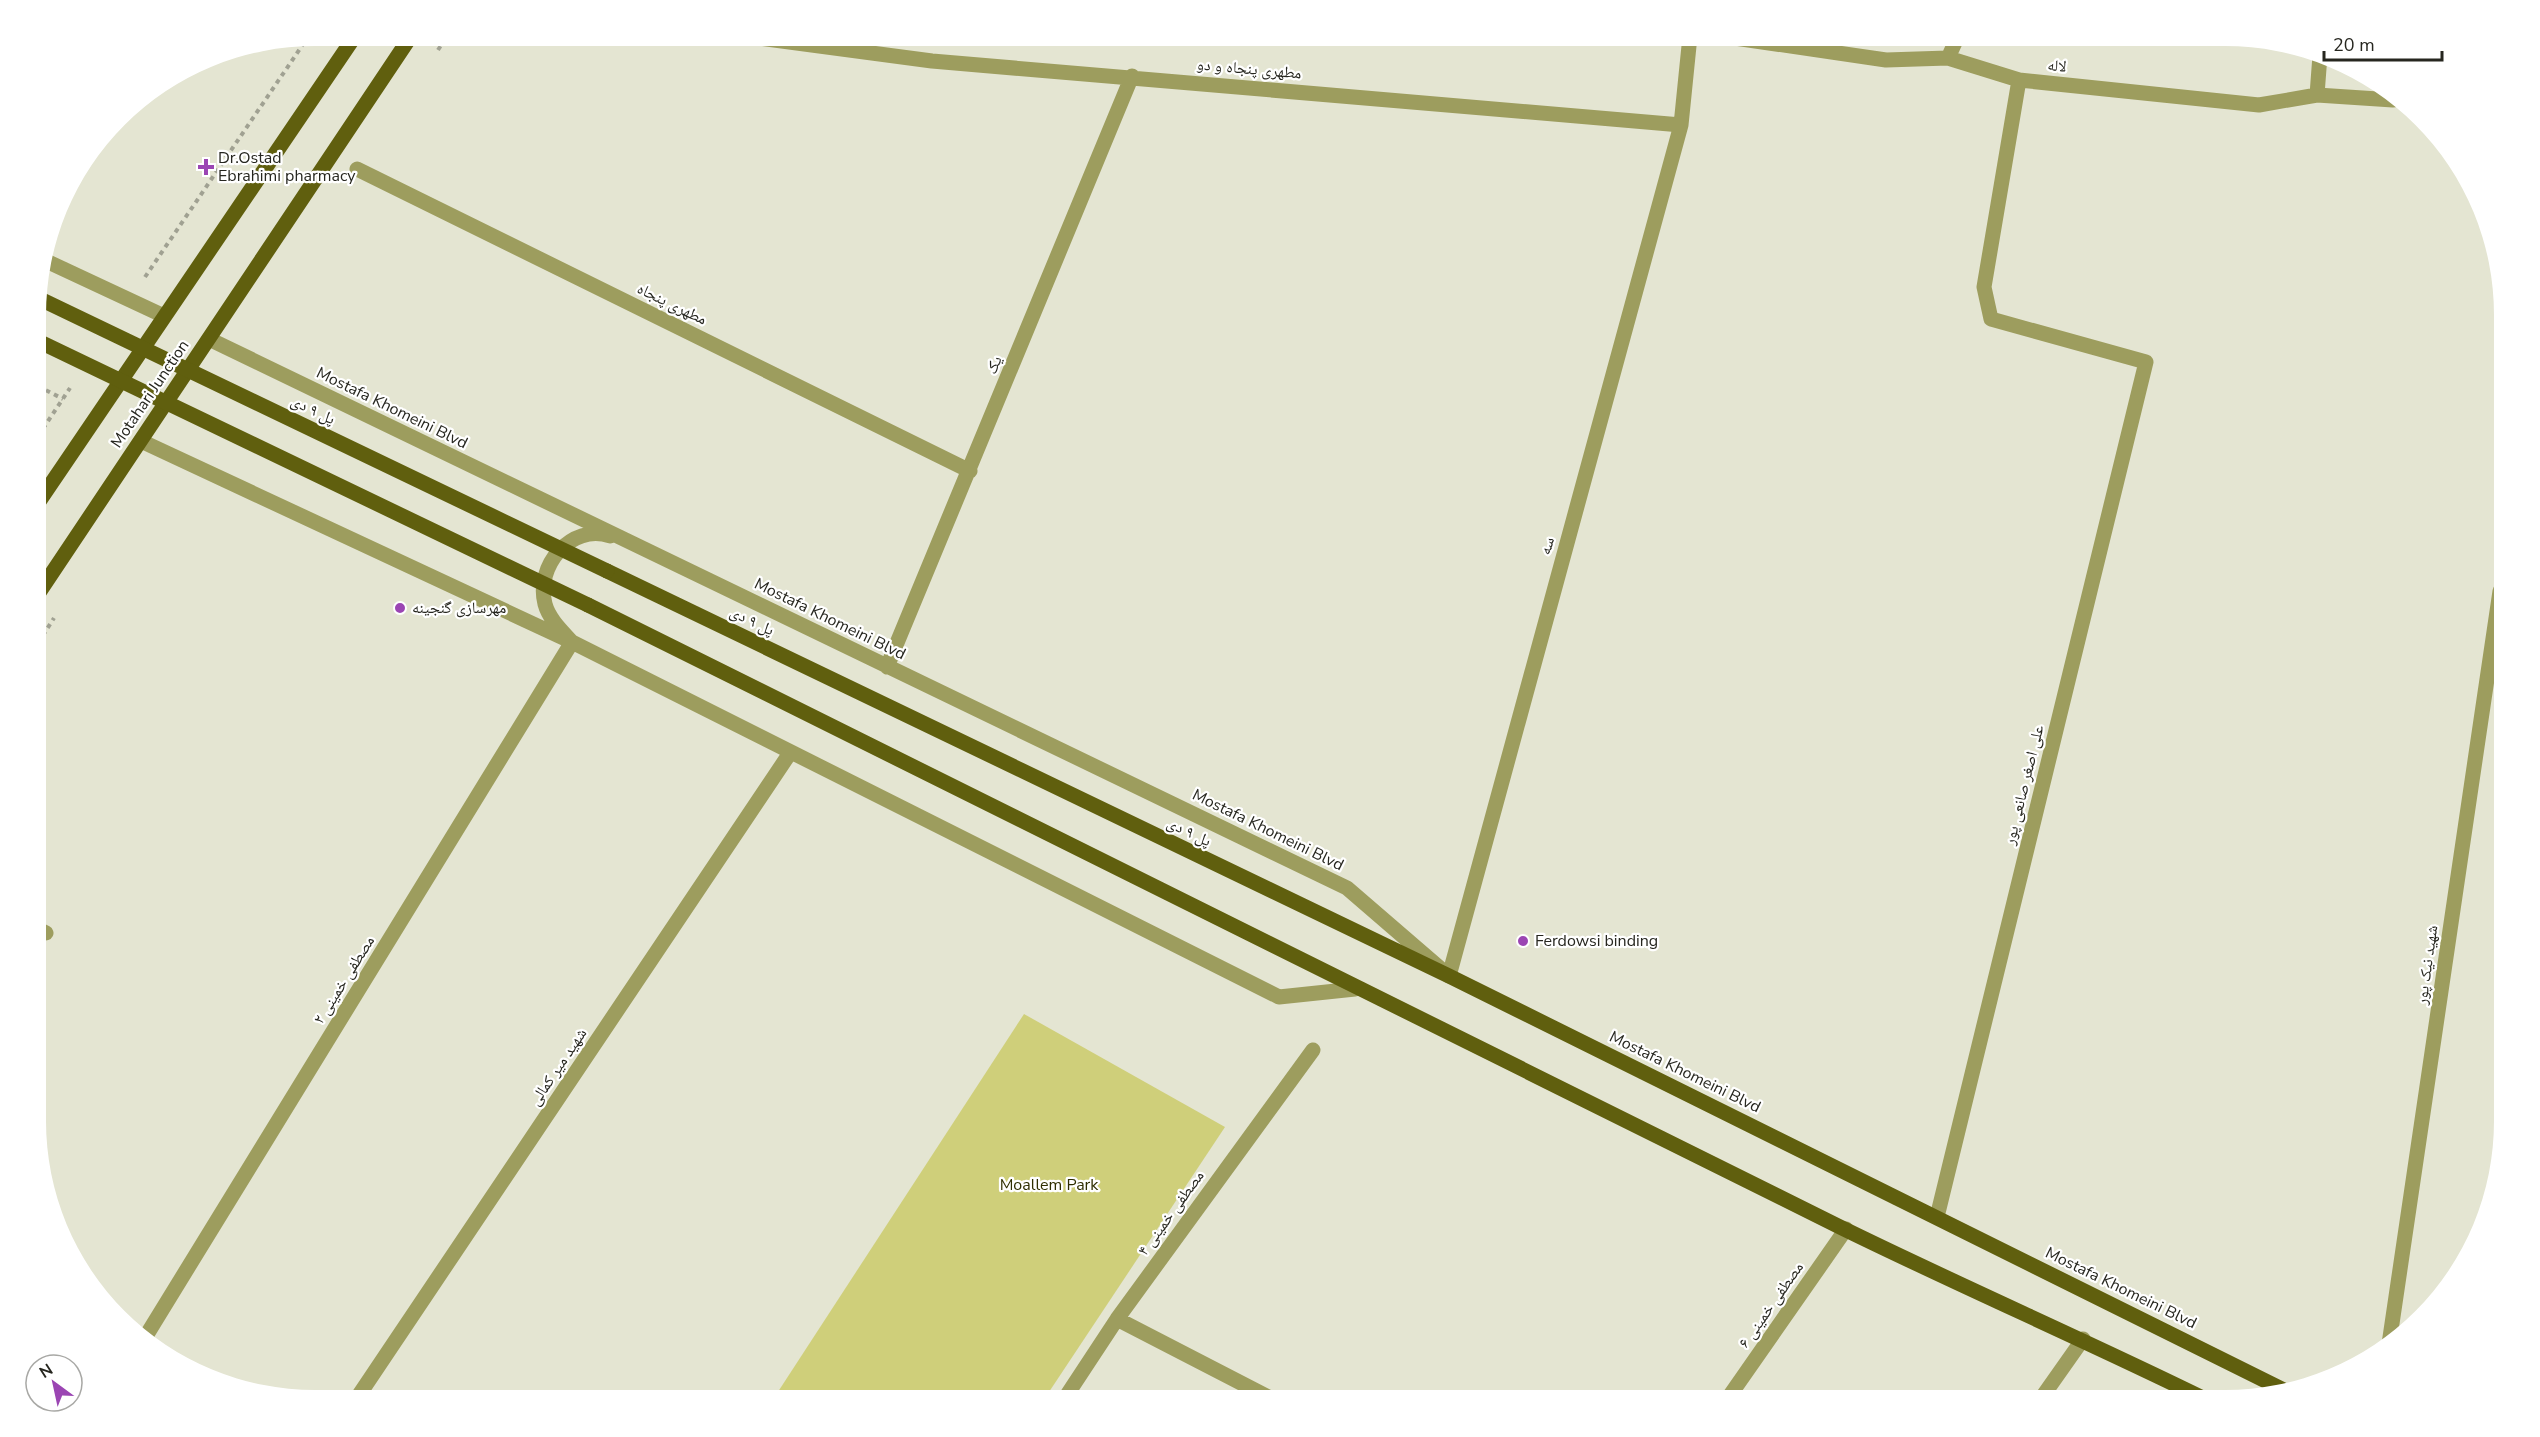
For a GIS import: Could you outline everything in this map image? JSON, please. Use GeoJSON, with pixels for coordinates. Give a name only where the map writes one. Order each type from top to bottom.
{"type":"FeatureCollection","features":[{"type":"Feature","properties":{"kind":"main road","name":"Motahari Junction"},"geometry":{"type":"LineString","coordinates":[[46,491],[195,268],[348,46]]}},
{"type":"Feature","properties":{"kind":"main road","name":"Motahari Junction"},"geometry":{"type":"LineString","coordinates":[[46,582],[237,295],[333,157],[405,46]]}},
{"type":"Feature","properties":{"kind":"main road","name":"پل ۹ دی"},"geometry":{"type":"LineString","coordinates":[[47,302],[1449,976]]}},
{"type":"Feature","properties":{"kind":"main road"},"geometry":{"type":"LineString","coordinates":[[46,345],[588,605],[1354,989],[1846,1229],[2083,1339],[2186,1390]]}},
{"type":"Feature","properties":{"kind":"main road","name":"Mostafa Khomeini Blvd"},"geometry":{"type":"LineString","coordinates":[[1449,976],[2275,1385]]}},
{"type":"Feature","properties":{"kind":"street","name":"مطهری پنجاه و دو"},"geometry":{"type":"LineString","coordinates":[[819,46],[932,61],[1132,76],[1681,125]]}},
{"type":"Feature","properties":{"kind":"street","name":"سه"},"geometry":{"type":"LineString","coordinates":[[1449,976],[1681,125],[1689,46]]}},
{"type":"Feature","properties":{"kind":"street","name":"لاله"},"geometry":{"type":"LineString","coordinates":[[1790,46],[1886,60],[1948,58],[2019,80],[2259,105],[2317,96],[2385,100]]}},
{"type":"Feature","properties":{"kind":"street"},"geometry":{"type":"LineString","coordinates":[[1948,58],[1953,46]]}},
{"type":"Feature","properties":{"kind":"street"},"geometry":{"type":"LineString","coordinates":[[2317,96],[2319,64]]}},
{"type":"Feature","properties":{"kind":"street","name":"یک"},"geometry":{"type":"LineString","coordinates":[[887,667],[1132,76]]}},
{"type":"Feature","properties":{"kind":"street","name":"علی اصغر صانعی پور"},"geometry":{"type":"LineString","coordinates":[[1936,1217],[2146,362],[1991,319],[1984,287],[2019,80]]}},
{"type":"Feature","properties":{"kind":"street","name":"مطهری پنجاه"},"geometry":{"type":"LineString","coordinates":[[357,169],[970,471]]}},
{"type":"Feature","properties":{"kind":"street"},"geometry":{"type":"LineString","coordinates":[[52,264],[164,316]]}},
{"type":"Feature","properties":{"kind":"street","name":"Mostafa Khomeini Blvd"},"geometry":{"type":"LineString","coordinates":[[209,339],[1347,888],[1449,976]]}},
{"type":"Feature","properties":{"kind":"street"},"geometry":{"type":"LineString","coordinates":[[141,441],[572,642],[1280,997],[1354,989]]}},
{"type":"Feature","properties":{"kind":"street"},"geometry":{"type":"LineString","coordinates":[[572,642],[555,623],[545,604],[543,583],[549,562],[563,546],[582,536],[604,534],[625,540]]}},
{"type":"Feature","properties":{"kind":"street","name":"شهید نیک پور"},"geometry":{"type":"LineString","coordinates":[[2391,1333],[2494,632]]}},
{"type":"Feature","properties":{"kind":"street","name":"مصطفی خمینی ۲"},"geometry":{"type":"LineString","coordinates":[[148,1332],[572,642]]}},
{"type":"Feature","properties":{"kind":"street","name":"شهید میر کمالی"},"geometry":{"type":"LineString","coordinates":[[362,1390],[790,753]]}},
{"type":"Feature","properties":{"kind":"street","name":"مصطفی خمینی ۴"},"geometry":{"type":"LineString","coordinates":[[1070,1390],[1117,1319],[1313,1050]]}},
{"type":"Feature","properties":{"kind":"street","name":"مصطفی خمینی ۶"},"geometry":{"type":"LineString","coordinates":[[1734,1390],[1846,1229]]}},
{"type":"Feature","properties":{"kind":"street"},"geometry":{"type":"LineString","coordinates":[[1117,1319],[1255,1390]]}},
{"type":"Feature","properties":{"kind":"street"},"geometry":{"type":"LineString","coordinates":[[2048,1390],[2083,1339]]}},
{"type":"Feature","properties":{"kind":"path"},"geometry":{"type":"LineString","coordinates":[[164,250],[301,47]]}},
{"type":"Feature","properties":{"kind":"path"},"geometry":{"type":"LineString","coordinates":[[46,390],[63,399]]}},
{"type":"Feature","properties":{"kind":"green space","name":"Moallem Park"},"geometry":{"type":"Polygon","coordinates":[[[1024,1014],[1225,1127],[1050,1390],[779,1390],[1024,1014]]]}},
{"type":"Feature","properties":{"kind":"place","name":"Dr.Ostad Ebrahimi pharmacy"},"geometry":{"type":"Point","coordinates":[206,167]}},
{"type":"Feature","properties":{"kind":"place","name":"مهرسازی گنجینه"},"geometry":{"type":"Point","coordinates":[400,608]}},
{"type":"Feature","properties":{"kind":"place","name":"Ferdowsi binding"},"geometry":{"type":"Point","coordinates":[1523,941]}}]}
